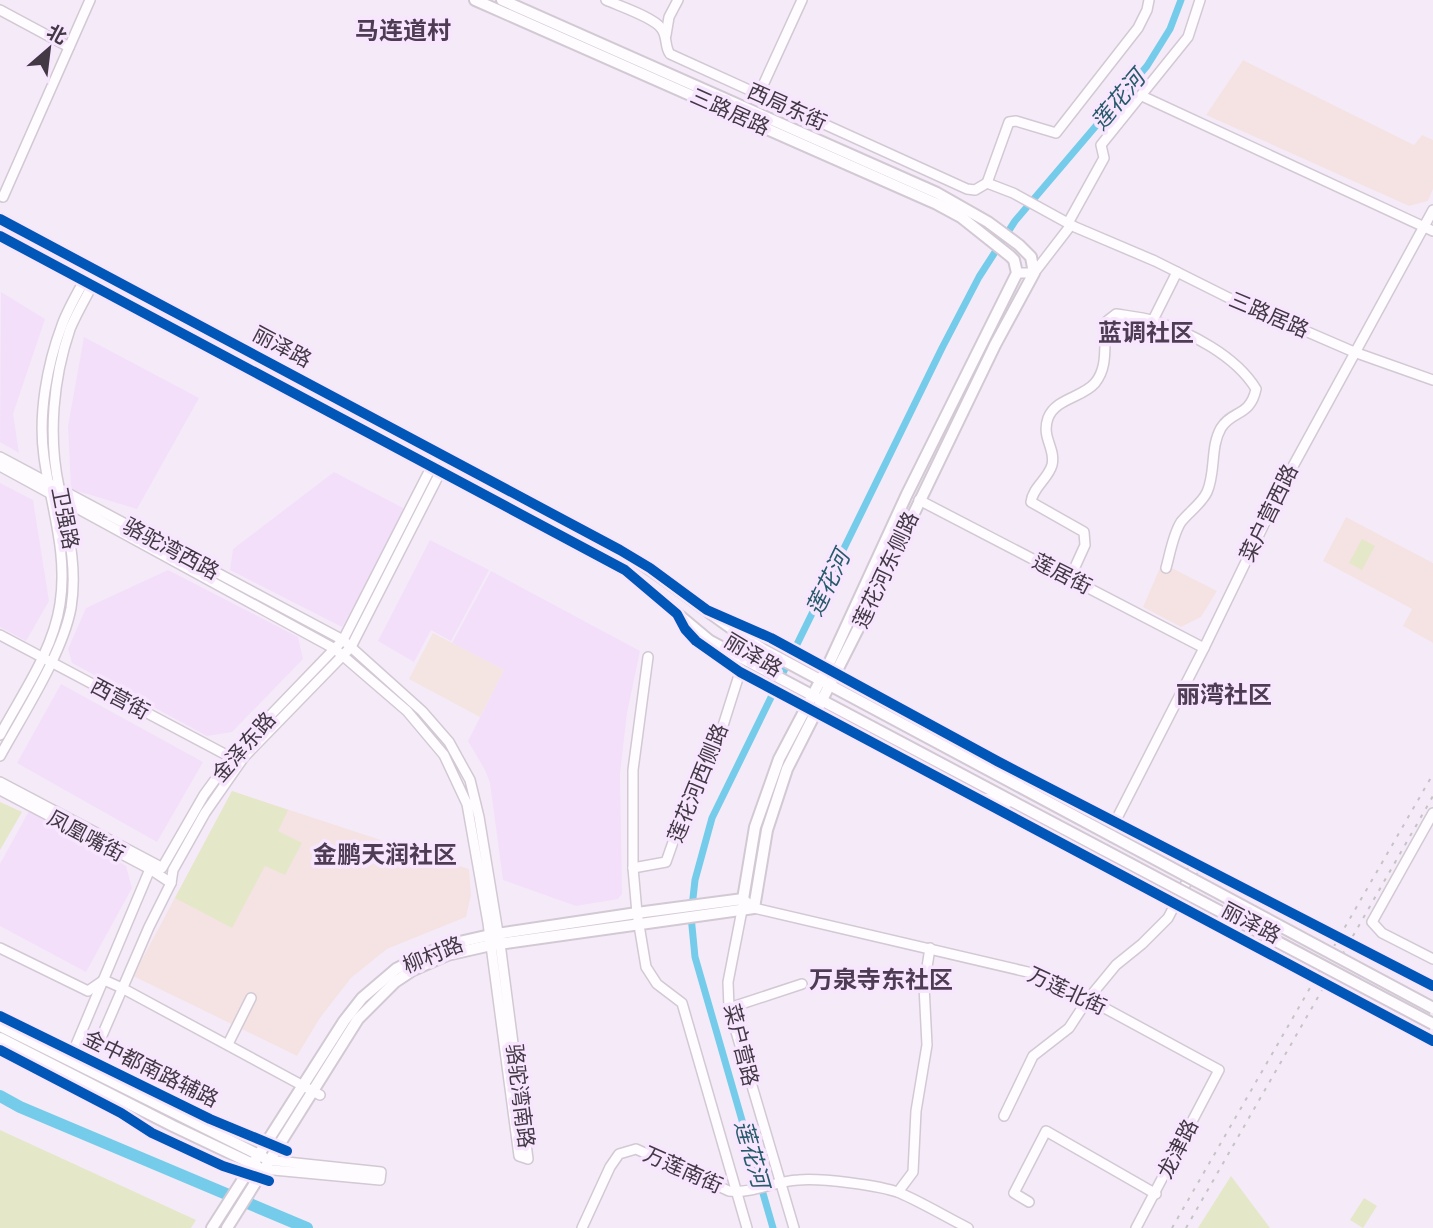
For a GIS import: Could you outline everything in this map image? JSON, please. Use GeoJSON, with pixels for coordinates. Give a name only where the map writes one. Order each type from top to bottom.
{"type":"FeatureCollection","features":[{"type":"Feature","properties":{"kind":"main road","name":"三路居路"},"geometry":{"type":"LineString","coordinates":[[475,0],[923,197],[961,217],[981,232],[1014,260],[1017,273]]}},
{"type":"Feature","properties":{"kind":"main road","name":"三路居路"},"geometry":{"type":"LineString","coordinates":[[502,0],[937,192],[988,222],[1019,245],[1031,257],[1034,273]]}},
{"type":"Feature","properties":{"kind":"main road","name":"丽泽路"},"geometry":{"type":"LineString","coordinates":[[0,219],[620,550],[658,573],[764,650],[1433,1009]]}},
{"type":"Feature","properties":{"kind":"main road","name":"丽泽路"},"geometry":{"type":"LineString","coordinates":[[0,236],[625,570],[710,641],[756,667],[1433,1024]]}},
{"type":"Feature","properties":{"kind":"main road","name":"莲花河东侧路"},"geometry":{"type":"LineString","coordinates":[[827,668],[907,494],[1017,273]]}},
{"type":"Feature","properties":{"kind":"main road","name":"莲花河东侧路"},"geometry":{"type":"LineString","coordinates":[[754,908],[762,852],[774,803],[812,696],[919,500],[995,345],[1034,273]]}},
{"type":"Feature","properties":{"kind":"main road","name":"莲花河东侧路"},"geometry":{"type":"LineString","coordinates":[[743,904],[755,827],[765,796],[786,744],[807,708]]}},
{"type":"Feature","properties":{"kind":"main road"},"geometry":{"type":"LineString","coordinates":[[997,761],[1035,794]]}},
{"type":"Feature","properties":{"kind":"main road"},"geometry":{"type":"LineString","coordinates":[[978,798],[1017,803]]}},
{"type":"Feature","properties":{"kind":"main road","name":"柳村路"},"geometry":{"type":"LineString","coordinates":[[212,1228],[241,1182],[260,1162],[312,1090],[358,1019],[395,982],[414,970],[447,955],[495,940],[636,913],[671,914],[743,904],[754,908]]}},
{"type":"Feature","properties":{"kind":"main road","name":"柳村路"},"geometry":{"type":"LineString","coordinates":[[495,940],[638,925],[671,914]]}},
{"type":"Feature","properties":{"kind":"main road"},"geometry":{"type":"LineString","coordinates":[[0,1026],[260,1162]]}},
{"type":"Feature","properties":{"kind":"main road"},"geometry":{"type":"LineString","coordinates":[[0,1038],[173,1126],[260,1162]]}},
{"type":"Feature","properties":{"kind":"main road","name":"柳村路"},"geometry":{"type":"LineString","coordinates":[[227,1228],[252,1187],[260,1162]]}},
{"type":"Feature","properties":{"kind":"street"},"geometry":{"type":"LineString","coordinates":[[3,197],[90,0]]}},
{"type":"Feature","properties":{"kind":"street","name":"西局东街"},"geometry":{"type":"LineString","coordinates":[[606,0],[655,23],[666,37],[666,50],[670,54],[967,189],[975,190],[987,183]]}},
{"type":"Feature","properties":{"kind":"street"},"geometry":{"type":"LineString","coordinates":[[666,37],[669,17],[678,0]]}},
{"type":"Feature","properties":{"kind":"street"},"geometry":{"type":"LineString","coordinates":[[759,94],[802,0]]}},
{"type":"Feature","properties":{"kind":"street"},"geometry":{"type":"LineString","coordinates":[[987,183],[1009,122],[1016,121],[1056,132],[1138,28],[1149,0]]}},
{"type":"Feature","properties":{"kind":"street"},"geometry":{"type":"LineString","coordinates":[[1017,273],[1034,273],[1070,224],[1104,158],[1101,145],[1188,37],[1200,0]]}},
{"type":"Feature","properties":{"kind":"street"},"geometry":{"type":"LineString","coordinates":[[0,10],[69,47]]}},
{"type":"Feature","properties":{"kind":"street"},"geometry":{"type":"LineString","coordinates":[[1142,96],[1429,229]]}},
{"type":"Feature","properties":{"kind":"street","name":"三路居路"},"geometry":{"type":"LineString","coordinates":[[987,183],[1013,193],[1070,224],[1218,293],[1354,352],[1433,380]]}},
{"type":"Feature","properties":{"kind":"street","name":"菜户营西路"},"geometry":{"type":"LineString","coordinates":[[1115,821],[1204,648],[1286,479],[1354,352],[1429,229],[1433,210]]}},
{"type":"Feature","properties":{"kind":"street","name":"卫强路"},"geometry":{"type":"LineString","coordinates":[[0,735],[46,660],[58,617],[63,576],[60,534],[44,453],[49,371],[62,323],[95,270]]}},
{"type":"Feature","properties":{"kind":"street"},"geometry":{"type":"LineString","coordinates":[[1153,320],[1177,272]]}},
{"type":"Feature","properties":{"kind":"street"},"geometry":{"type":"LineString","coordinates":[[1070,578],[1085,545],[1084,532],[1031,502],[1032,494],[1052,465],[1052,451],[1046,434],[1049,415],[1055,407],[1095,383],[1106,351],[1104,333],[1107,321],[1116,314],[1153,320],[1209,347],[1239,368],[1256,389],[1247,408],[1229,419],[1219,432],[1206,494],[1180,523],[1166,568]]}},
{"type":"Feature","properties":{"kind":"street","name":"金泽东路"},"geometry":{"type":"LineString","coordinates":[[162,868],[195,810],[235,760],[347,644],[444,454]]}},
{"type":"Feature","properties":{"kind":"street","name":"骆驼湾西路"},"geometry":{"type":"LineString","coordinates":[[0,457],[53,488],[347,644]]}},
{"type":"Feature","properties":{"kind":"street","name":"骆驼湾西路"},"geometry":{"type":"LineString","coordinates":[[0,466],[53,488]]}},
{"type":"Feature","properties":{"kind":"street","name":"卫强路"},"geometry":{"type":"LineString","coordinates":[[0,756],[68,618],[73,589],[73,560],[62,499],[53,488]]}},
{"type":"Feature","properties":{"kind":"street","name":"骆驼湾西路"},"geometry":{"type":"LineString","coordinates":[[62,499],[339,652]]}},
{"type":"Feature","properties":{"kind":"street","name":"莲居街"},"geometry":{"type":"LineString","coordinates":[[919,500],[1204,648]]}},
{"type":"Feature","properties":{"kind":"street","name":"丽泽路"},"geometry":{"type":"LineString","coordinates":[[707,610],[771,638],[997,761],[1433,986]]}},
{"type":"Feature","properties":{"kind":"street","name":"丽泽路"},"geometry":{"type":"LineString","coordinates":[[677,614],[696,641],[740,672],[1433,1041]]}},
{"type":"Feature","properties":{"kind":"street","name":"西营街"},"geometry":{"type":"LineString","coordinates":[[0,635],[235,760]]}},
{"type":"Feature","properties":{"kind":"street","name":"骆驼湾南路"},"geometry":{"type":"LineString","coordinates":[[339,652],[407,710],[444,755],[467,804],[495,940],[519,1156],[528,1159],[475,796],[457,754],[422,710],[347,644]]}},
{"type":"Feature","properties":{"kind":"street"},"geometry":{"type":"LineString","coordinates":[[648,657],[633,770],[633,868],[638,925],[646,967],[667,993],[682,1003],[742,1191],[747,1228]]}},
{"type":"Feature","properties":{"kind":"street","name":"莲花河西侧路"},"geometry":{"type":"LineString","coordinates":[[633,868],[666,862],[685,808],[720,735],[740,672]]}},
{"type":"Feature","properties":{"kind":"street","name":"金泽东路"},"geometry":{"type":"LineString","coordinates":[[92,1061],[122,988],[171,883],[173,870],[235,760]]}},
{"type":"Feature","properties":{"kind":"street","name":"凤凰嘴街"},"geometry":{"type":"LineString","coordinates":[[0,782],[162,868],[173,870]]}},
{"type":"Feature","properties":{"kind":"street","name":"凤凰嘴街"},"geometry":{"type":"LineString","coordinates":[[0,790],[150,869],[171,883]]}},
{"type":"Feature","properties":{"kind":"street"},"geometry":{"type":"LineString","coordinates":[[1433,813],[1373,920],[1373,924],[1382,933],[1433,959]]}},
{"type":"Feature","properties":{"kind":"street"},"geometry":{"type":"LineString","coordinates":[[1004,1116],[1033,1056],[1069,1028],[1088,999],[1116,965],[1168,918],[1196,864]]}},
{"type":"Feature","properties":{"kind":"street"},"geometry":{"type":"LineString","coordinates":[[73,1052],[150,869],[162,868]]}},
{"type":"Feature","properties":{"kind":"street","name":"菜户营路"},"geometry":{"type":"LineString","coordinates":[[743,904],[728,982],[729,1008],[778,1182],[794,1228]]}},
{"type":"Feature","properties":{"kind":"street","name":"万莲北街"},"geometry":{"type":"LineString","coordinates":[[754,908],[1032,973],[1088,999],[1219,1070]]}},
{"type":"Feature","properties":{"kind":"street"},"geometry":{"type":"LineString","coordinates":[[0,947],[88,991],[104,980]]}},
{"type":"Feature","properties":{"kind":"street"},"geometry":{"type":"LineString","coordinates":[[898,1192],[913,1172],[915,1161],[916,1111],[927,1045],[924,986],[930,948]]}},
{"type":"Feature","properties":{"kind":"street"},"geometry":{"type":"LineString","coordinates":[[104,980],[312,1090]]}},
{"type":"Feature","properties":{"kind":"street"},"geometry":{"type":"LineString","coordinates":[[729,1008],[802,984]]}},
{"type":"Feature","properties":{"kind":"street"},"geometry":{"type":"LineString","coordinates":[[228,1044],[251,998]]}},
{"type":"Feature","properties":{"kind":"street","name":"龙津路"},"geometry":{"type":"LineString","coordinates":[[1136,1228],[1219,1070]]}},
{"type":"Feature","properties":{"kind":"street"},"geometry":{"type":"LineString","coordinates":[[1029,1202],[1014,1193],[1046,1131],[1156,1194]]}},
{"type":"Feature","properties":{"kind":"street","name":"万莲南街"},"geometry":{"type":"LineString","coordinates":[[582,1228],[610,1167],[624,1151],[636,1149],[647,1152],[719,1188],[742,1191]]}},
{"type":"Feature","properties":{"kind":"street"},"geometry":{"type":"LineString","coordinates":[[260,1162],[381,1172],[380,1180],[260,1162]]}},
{"type":"Feature","properties":{"kind":"street"},"geometry":{"type":"LineString","coordinates":[[742,1191],[802,1179],[865,1186],[898,1192],[968,1228]]}},
{"type":"Feature","properties":{"kind":"shaded area"},"geometry":{"type":"Polygon","coordinates":[[[1243,60],[1414,145],[1422,135],[1433,140],[1433,189],[1428,201],[1409,206],[1206,115],[1243,60]]]}},
{"type":"Feature","properties":{"kind":"shaded area"},"geometry":{"type":"Polygon","coordinates":[[[1,292],[45,319],[13,414],[19,453],[0,442],[1,292]]]}},
{"type":"Feature","properties":{"kind":"shaded area"},"geometry":{"type":"Polygon","coordinates":[[[84,337],[199,398],[137,509],[71,489],[68,426],[84,337]]]}},
{"type":"Feature","properties":{"kind":"shaded area"},"geometry":{"type":"Polygon","coordinates":[[[334,472],[409,511],[342,627],[230,570],[233,549],[334,472]]]}},
{"type":"Feature","properties":{"kind":"shaded area"},"geometry":{"type":"Polygon","coordinates":[[[0,483],[33,500],[49,601],[26,641],[0,627],[0,483]]]}},
{"type":"Feature","properties":{"kind":"shaded area"},"geometry":{"type":"Polygon","coordinates":[[[1346,517],[1433,563],[1433,643],[1403,626],[1412,609],[1323,561],[1346,517]]]}},
{"type":"Feature","properties":{"kind":"shaded area"},"geometry":{"type":"Polygon","coordinates":[[[430,540],[489,570],[451,641],[431,630],[414,662],[378,641],[430,540]]]}},
{"type":"Feature","properties":{"kind":"shaded area"},"geometry":{"type":"Polygon","coordinates":[[[1162,563],[1217,591],[1201,617],[1181,627],[1143,607],[1162,563]]]}},
{"type":"Feature","properties":{"kind":"shaded area"},"geometry":{"type":"Polygon","coordinates":[[[168,570],[298,637],[303,659],[232,732],[207,736],[72,663],[68,649],[86,608],[168,570]]]}},
{"type":"Feature","properties":{"kind":"shaded area"},"geometry":{"type":"Polygon","coordinates":[[[491,571],[640,651],[627,713],[620,774],[622,894],[618,899],[576,906],[503,880],[490,783],[468,741],[504,670],[452,643],[491,571]]]}},
{"type":"Feature","properties":{"kind":"shaded area"},"geometry":{"type":"Polygon","coordinates":[[[433,633],[504,670],[480,717],[409,679],[433,633]]]}},
{"type":"Feature","properties":{"kind":"shaded area"},"geometry":{"type":"Polygon","coordinates":[[[61,684],[203,762],[157,842],[17,763],[61,684]]]}},
{"type":"Feature","properties":{"kind":"shaded area"},"geometry":{"type":"Polygon","coordinates":[[[232,791],[469,869],[471,895],[466,917],[387,949],[351,978],[320,1018],[297,1056],[133,976],[232,791]]]}},
{"type":"Feature","properties":{"kind":"shaded area"},"geometry":{"type":"Polygon","coordinates":[[[29,811],[126,866],[132,888],[86,972],[0,926],[0,864],[29,811]]]}},
{"type":"Feature","properties":{"kind":"green space"},"geometry":{"type":"Polygon","coordinates":[[[1362,539],[1375,546],[1362,570],[1349,563],[1362,539]]]}},
{"type":"Feature","properties":{"kind":"green space"},"geometry":{"type":"Polygon","coordinates":[[[232,791],[288,810],[278,831],[302,843],[285,875],[265,866],[232,928],[175,898],[232,791]]]}},
{"type":"Feature","properties":{"kind":"green space"},"geometry":{"type":"Polygon","coordinates":[[[0,802],[22,812],[0,850],[0,802]]]}},
{"type":"Feature","properties":{"kind":"green space"},"geometry":{"type":"Polygon","coordinates":[[[0,1130],[196,1220],[191,1228],[0,1228],[0,1130]]]}},
{"type":"Feature","properties":{"kind":"green space"},"geometry":{"type":"Polygon","coordinates":[[[1231,1176],[1270,1228],[1198,1228],[1231,1176]]]}},
{"type":"Feature","properties":{"kind":"green space"},"geometry":{"type":"Polygon","coordinates":[[[1364,1198],[1377,1206],[1363,1228],[1350,1220],[1364,1198]]]}},
{"type":"Feature","properties":{"kind":"waterway","name":"莲花河"},"geometry":{"type":"LineString","coordinates":[[773,1228],[695,957],[691,916],[695,880],[712,818],[979,277],[1015,221],[1147,66],[1170,29],[1181,0]]}},
{"type":"Feature","properties":{"kind":"waterway"},"geometry":{"type":"LineString","coordinates":[[0,1096],[20,1107],[307,1228]]}},
{"type":"Feature","properties":{"kind":"railway"},"geometry":{"type":"LineString","coordinates":[[1172,1228],[1433,774]]}},
{"type":"Feature","properties":{"kind":"railway"},"geometry":{"type":"LineString","coordinates":[[1186,1228],[1433,796]]}},
{"type":"Feature","properties":{"kind":"cycle path"},"geometry":{"type":"LineString","coordinates":[[0,219],[620,550],[650,568],[707,610],[771,638],[997,761],[1433,986]]}},
{"type":"Feature","properties":{"kind":"cycle path"},"geometry":{"type":"LineString","coordinates":[[0,236],[625,570],[677,614],[696,641],[740,672],[1433,1041]]}},
{"type":"Feature","properties":{"kind":"cycle path","name":"金中都南路辅路"},"geometry":{"type":"LineString","coordinates":[[0,1016],[210,1119],[287,1151]]}},
{"type":"Feature","properties":{"kind":"cycle path"},"geometry":{"type":"LineString","coordinates":[[0,1050],[121,1113],[152,1133],[223,1166],[269,1181]]}},
{"type":"Feature","properties":{"kind":"district","name":"马连道村"},"geometry":{"type":"Point","coordinates":[403,31]}},
{"type":"Feature","properties":{"kind":"district","name":"蓝调社区"},"geometry":{"type":"Point","coordinates":[1146,333]}},
{"type":"Feature","properties":{"kind":"district","name":"丽湾社区"},"geometry":{"type":"Point","coordinates":[1224,695]}},
{"type":"Feature","properties":{"kind":"district","name":"金鹏天润社区"},"geometry":{"type":"Point","coordinates":[385,855]}},
{"type":"Feature","properties":{"kind":"district","name":"万泉寺东社区"},"geometry":{"type":"Point","coordinates":[881,980]}}]}
